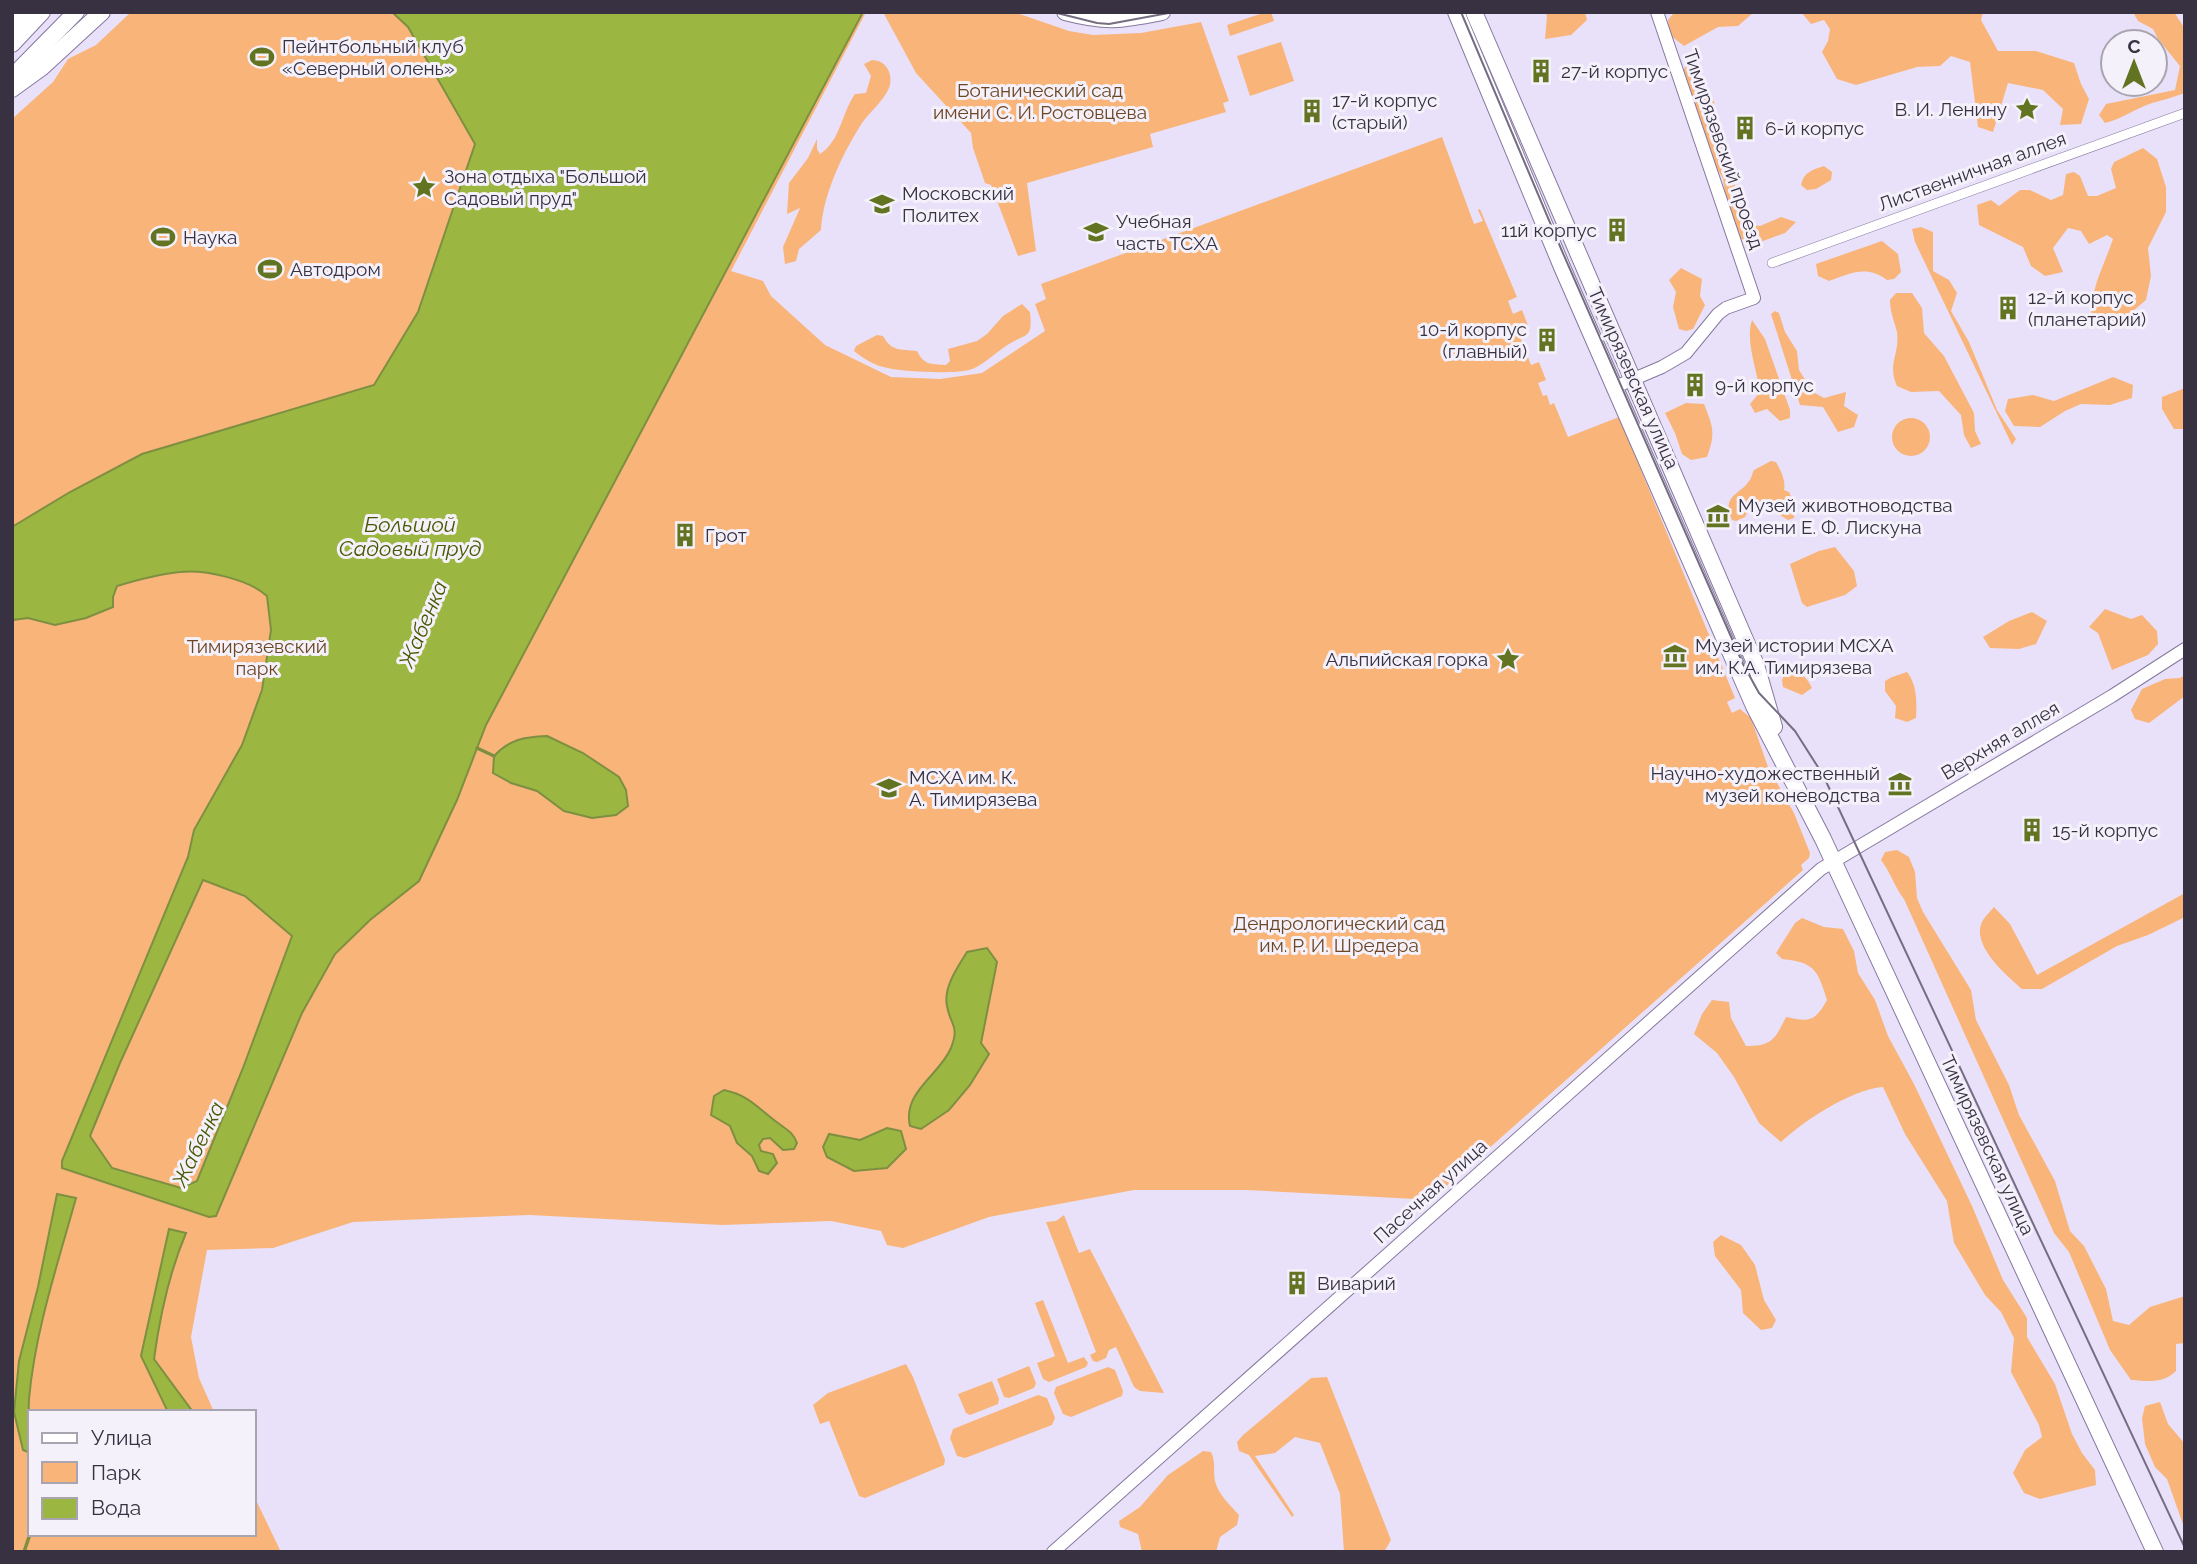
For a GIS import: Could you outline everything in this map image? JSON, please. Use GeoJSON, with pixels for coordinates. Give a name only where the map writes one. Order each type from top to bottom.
{"type":"FeatureCollection","features":[{"type":"Feature","properties":{"kind":"main road"},"geometry":{"type":"LineString","coordinates":[[12,30],[26,12]]}},
{"type":"Feature","properties":{"kind":"main road"},"geometry":{"type":"LineString","coordinates":[[12,44],[42,12]]}},
{"type":"Feature","properties":{"kind":"main road"},"geometry":{"type":"LineString","coordinates":[[12,77],[76,12]]}},
{"type":"Feature","properties":{"kind":"main road"},"geometry":{"type":"LineString","coordinates":[[12,89],[41,68],[102,12]]}},
{"type":"Feature","properties":{"kind":"main road"},"geometry":{"type":"LineString","coordinates":[[1065,12],[1101,21],[1162,12]]}},
{"type":"Feature","properties":{"kind":"main road","name":"Тимирязевская улица"},"geometry":{"type":"LineString","coordinates":[[1455,12],[1751,698],[1833,861],[2155,1552]]}},
{"type":"Feature","properties":{"kind":"main road","name":"Тимирязевская улица"},"geometry":{"type":"LineString","coordinates":[[1474,12],[1756,665],[1782,757]]}},
{"type":"Feature","properties":{"kind":"street","name":"Тимирязевский проезд"},"geometry":{"type":"LineString","coordinates":[[1632,380],[1686,353],[1718,314],[1726,308],[1754,298],[1657,12]]}},
{"type":"Feature","properties":{"kind":"street","name":"Лиственничная аллея"},"geometry":{"type":"LineString","coordinates":[[1772,262],[2185,113]]}},
{"type":"Feature","properties":{"kind":"street"},"geometry":{"type":"LineString","coordinates":[[1615,387],[1632,380]]}},
{"type":"Feature","properties":{"kind":"street","name":"Верхняя аллея"},"geometry":{"type":"LineString","coordinates":[[1833,861],[2112,696],[2185,649]]}},
{"type":"Feature","properties":{"kind":"street","name":"Пасечная улица"},"geometry":{"type":"LineString","coordinates":[[1053,1552],[1780,905],[1833,861]]}},
{"type":"Feature","properties":{"kind":"green space","name":"МСХА им. К. А. Тимирязева"},"geometry":{"type":"Polygon","coordinates":[[[131,12],[866,12],[731,271],[763,281],[771,296],[825,345],[891,377],[940,379],[982,373],[1045,331],[1035,304],[1046,299],[1041,284],[1442,137],[1474,224],[1483,221],[1478,210],[1480,209],[1517,297],[1508,301],[1513,314],[1522,310],[1529,328],[1518,332],[1531,365],[1539,362],[1546,380],[1538,383],[1543,396],[1547,395],[1550,405],[1554,403],[1568,437],[1619,417],[1735,698],[1727,702],[1732,713],[1740,709],[1751,718],[1768,767],[1794,813],[1810,853],[1809,858],[1801,865],[1803,870],[1443,1189],[1431,1185],[1415,1199],[1247,1190],[1134,1190],[989,1217],[903,1248],[887,1245],[881,1231],[831,1221],[722,1225],[530,1215],[353,1222],[273,1248],[207,1250],[191,1337],[199,1378],[213,1410],[28,1410],[28,1536],[256,1536],[256,1500],[281,1552],[12,1552],[12,119],[53,82],[68,59],[96,45],[131,12]]]}},
{"type":"Feature","properties":{"kind":"green space","name":"Ботанический сад имени С. И. Ростовцева"},"geometry":{"type":"Polygon","coordinates":[[[883,12],[1014,12],[1069,31],[1093,35],[1141,33],[1201,22],[1229,101],[1223,103],[1226,112],[1150,134],[1153,147],[1027,183],[1036,251],[1018,256],[991,185],[985,183],[973,148],[971,133],[916,73],[883,12]]]}},
{"type":"Feature","properties":{"kind":"green space"},"geometry":{"type":"Polygon","coordinates":[[[1271,12],[1274,21],[1230,36],[1227,25],[1271,12]]]}},
{"type":"Feature","properties":{"kind":"green space"},"geometry":{"type":"Polygon","coordinates":[[[1545,12],[1585,12],[1587,20],[1571,35],[1545,39],[1545,12]]]}},
{"type":"Feature","properties":{"kind":"green space"},"geometry":{"type":"Polygon","coordinates":[[[1754,12],[1738,26],[1718,27],[1684,46],[1670,35],[1668,20],[1673,14],[1754,12]]]}},
{"type":"Feature","properties":{"kind":"green space"},"geometry":{"type":"Polygon","coordinates":[[[1801,12],[1983,12],[1981,20],[1998,51],[2036,51],[2074,63],[2089,99],[2081,124],[2060,125],[2063,109],[2043,90],[2008,83],[1993,132],[1978,127],[1970,62],[1951,56],[1940,66],[1917,67],[1856,85],[1837,79],[1822,52],[1830,29],[1824,20],[1811,24],[1801,12]]]}},
{"type":"Feature","properties":{"kind":"green space"},"geometry":{"type":"Polygon","coordinates":[[[2133,12],[2174,12],[2185,29],[2185,93],[2169,98],[2169,91],[2175,90],[2180,66],[2169,52],[2169,28],[2151,28],[2138,21],[2133,12]]]}},
{"type":"Feature","properties":{"kind":"green space"},"geometry":{"type":"Polygon","coordinates":[[[1281,42],[1294,81],[1250,96],[1237,56],[1281,42]]]}},
{"type":"Feature","properties":{"kind":"green space"},"geometry":{"type":"Polygon","coordinates":[[[872,60],[881,62],[888,69],[889,88],[862,123],[841,161],[830,188],[821,230],[799,249],[796,261],[785,264],[783,247],[800,208],[787,214],[789,183],[808,158],[817,139],[820,154],[827,149],[855,94],[866,93],[871,76],[864,64],[872,60]]]}},
{"type":"Feature","properties":{"kind":"green space"},"geometry":{"type":"Polygon","coordinates":[[[1688,64],[1697,82],[1710,92],[1714,102],[1715,136],[1734,165],[1735,191],[1742,224],[1760,226],[1781,217],[1796,222],[1785,233],[1752,245],[1740,238],[1729,215],[1723,179],[1709,154],[1683,70],[1688,64]]]}},
{"type":"Feature","properties":{"kind":"green space"},"geometry":{"type":"Polygon","coordinates":[[[2136,98],[2169,98],[2105,123],[2099,115],[2106,104],[2136,98]]]}},
{"type":"Feature","properties":{"kind":"green space"},"geometry":{"type":"Polygon","coordinates":[[[2143,148],[2157,159],[2166,187],[2166,212],[2148,248],[2151,276],[2146,300],[2127,316],[2092,328],[2094,292],[2113,239],[2107,235],[2089,244],[2081,231],[2068,228],[2053,248],[2063,272],[2045,276],[2031,266],[2023,247],[1979,225],[1977,205],[1991,200],[1999,206],[2020,190],[2030,190],[2051,200],[2063,195],[2066,174],[2074,172],[2080,176],[2088,196],[2097,196],[2116,188],[2111,169],[2114,162],[2143,148]]]}},
{"type":"Feature","properties":{"kind":"green space"},"geometry":{"type":"Polygon","coordinates":[[[1824,166],[1832,172],[1831,180],[1816,189],[1807,190],[1801,185],[1806,174],[1824,166]]]}},
{"type":"Feature","properties":{"kind":"green space"},"geometry":{"type":"Polygon","coordinates":[[[1921,227],[1933,232],[1933,271],[1949,280],[1957,293],[1951,311],[1969,342],[1997,410],[2016,439],[2012,445],[1915,242],[1912,229],[1921,227]]]}},
{"type":"Feature","properties":{"kind":"green space"},"geometry":{"type":"Polygon","coordinates":[[[1882,241],[1898,254],[1901,272],[1894,279],[1887,280],[1880,275],[1866,272],[1852,273],[1829,281],[1818,276],[1816,264],[1882,241]]]}},
{"type":"Feature","properties":{"kind":"green space"},"geometry":{"type":"Polygon","coordinates":[[[1681,268],[1702,279],[1700,296],[1705,305],[1693,329],[1686,331],[1679,329],[1673,307],[1676,292],[1669,280],[1681,268]]]}},
{"type":"Feature","properties":{"kind":"green space"},"geometry":{"type":"Polygon","coordinates":[[[1896,293],[1912,293],[1922,308],[1924,333],[1944,356],[1974,413],[1975,431],[1981,444],[1971,448],[1964,435],[1961,415],[1939,391],[1911,392],[1897,386],[1893,365],[1897,332],[1890,300],[1896,293]]]}},
{"type":"Feature","properties":{"kind":"green space"},"geometry":{"type":"Polygon","coordinates":[[[1022,304],[1030,312],[1031,321],[1027,335],[969,370],[941,372],[883,367],[854,351],[856,346],[877,335],[883,336],[893,347],[917,351],[928,363],[946,365],[950,361],[948,349],[977,341],[1003,316],[1022,304]]]}},
{"type":"Feature","properties":{"kind":"green space"},"geometry":{"type":"Polygon","coordinates":[[[1775,311],[1779,313],[1785,332],[1797,351],[1799,370],[1813,392],[1824,398],[1846,392],[1844,406],[1858,415],[1854,427],[1838,432],[1823,407],[1800,405],[1771,314],[1775,311]]]}},
{"type":"Feature","properties":{"kind":"green space"},"geometry":{"type":"Polygon","coordinates":[[[1752,320],[1765,339],[1790,410],[1790,418],[1780,421],[1767,409],[1755,413],[1750,404],[1760,392],[1750,337],[1752,320]]]}},
{"type":"Feature","properties":{"kind":"green space"},"geometry":{"type":"Polygon","coordinates":[[[2113,377],[2133,385],[2132,398],[2110,405],[2081,404],[2040,427],[2014,426],[2005,411],[2008,399],[2033,395],[2054,401],[2113,377]]]}},
{"type":"Feature","properties":{"kind":"green space"},"geometry":{"type":"Polygon","coordinates":[[[2185,388],[2185,429],[2174,429],[2162,409],[2162,397],[2185,388]]]}},
{"type":"Feature","properties":{"kind":"green space"},"geometry":{"type":"Polygon","coordinates":[[[1686,403],[1704,404],[1712,436],[1707,457],[1691,460],[1682,454],[1665,413],[1686,403]]]}},
{"type":"Feature","properties":{"kind":"green space"},"geometry":{"type":"Polygon","coordinates":[[[1911,418],[1925,423],[1930,437],[1925,451],[1911,456],[1897,451],[1892,437],[1897,423],[1911,418]]]}},
{"type":"Feature","properties":{"kind":"green space"},"geometry":{"type":"Polygon","coordinates":[[[1771,461],[1778,465],[1784,479],[1784,490],[1789,492],[1793,501],[1794,518],[1788,520],[1780,515],[1776,508],[1768,512],[1759,506],[1750,506],[1745,517],[1732,520],[1729,512],[1730,500],[1750,480],[1754,470],[1771,461]]]}},
{"type":"Feature","properties":{"kind":"green space"},"geometry":{"type":"Polygon","coordinates":[[[1835,547],[1854,571],[1857,586],[1845,595],[1807,607],[1802,603],[1790,564],[1835,547]]]}},
{"type":"Feature","properties":{"kind":"green space"},"geometry":{"type":"Polygon","coordinates":[[[2105,609],[2131,619],[2142,615],[2157,631],[2158,644],[2148,655],[2112,670],[2098,633],[2089,627],[2105,609]]]}},
{"type":"Feature","properties":{"kind":"green space"},"geometry":{"type":"Polygon","coordinates":[[[2032,612],[2047,621],[2036,644],[2019,649],[1990,648],[1983,637],[2009,621],[2032,612]]]}},
{"type":"Feature","properties":{"kind":"green space"},"geometry":{"type":"Polygon","coordinates":[[[1786,668],[1802,675],[1812,688],[1802,695],[1783,687],[1786,668]]]}},
{"type":"Feature","properties":{"kind":"green space"},"geometry":{"type":"Polygon","coordinates":[[[1907,672],[1915,688],[1916,718],[1907,722],[1895,718],[1896,706],[1885,691],[1885,681],[1907,672]]]}},
{"type":"Feature","properties":{"kind":"green space"},"geometry":{"type":"Polygon","coordinates":[[[2185,675],[2185,696],[2149,723],[2135,719],[2131,710],[2142,689],[2165,679],[2185,675]]]}},
{"type":"Feature","properties":{"kind":"green space"},"geometry":{"type":"Polygon","coordinates":[[[1897,850],[1909,857],[1915,872],[1917,898],[1923,912],[1971,990],[1976,1020],[2009,1085],[2019,1115],[2055,1181],[2070,1231],[2084,1246],[2106,1289],[2113,1321],[2129,1325],[2150,1307],[2185,1296],[2185,1343],[2176,1344],[2176,1371],[2166,1378],[2155,1381],[2131,1380],[2110,1350],[2069,1252],[2054,1233],[1904,899],[1881,860],[1885,852],[1897,850]]]}},
{"type":"Feature","properties":{"kind":"green space"},"geometry":{"type":"Polygon","coordinates":[[[2185,893],[2185,917],[2117,946],[2042,989],[2022,989],[1991,958],[1981,939],[1983,920],[1994,907],[2010,924],[2037,975],[2185,893]]]}},
{"type":"Feature","properties":{"kind":"green space"},"geometry":{"type":"Polygon","coordinates":[[[1802,918],[1824,927],[1843,929],[1854,951],[1858,973],[1875,1000],[1888,1036],[1972,1206],[2003,1280],[2027,1318],[2027,1337],[2055,1384],[2072,1434],[2095,1470],[2096,1485],[2040,1499],[2024,1493],[2013,1473],[2025,1450],[2042,1437],[2039,1425],[2011,1372],[2014,1338],[2001,1312],[1985,1295],[1954,1243],[1947,1201],[1905,1134],[1883,1087],[1870,1089],[1829,1107],[1781,1142],[1759,1123],[1734,1077],[1717,1053],[1694,1034],[1702,1014],[1712,1000],[1729,1002],[1731,1018],[1746,1046],[1762,1045],[1772,1040],[1786,1017],[1806,1020],[1819,1013],[1827,1000],[1818,975],[1808,966],[1782,959],[1776,953],[1795,923],[1802,918]]]}},
{"type":"Feature","properties":{"kind":"green space"},"geometry":{"type":"Polygon","coordinates":[[[1064,1215],[1079,1253],[1090,1249],[1164,1393],[1140,1391],[1134,1387],[1116,1347],[1109,1350],[1106,1358],[1093,1361],[1090,1355],[1096,1352],[1046,1222],[1056,1221],[1064,1215]]]}},
{"type":"Feature","properties":{"kind":"green space"},"geometry":{"type":"Polygon","coordinates":[[[1721,1235],[1741,1245],[1755,1265],[1764,1300],[1776,1320],[1772,1328],[1761,1330],[1743,1313],[1741,1290],[1715,1256],[1713,1242],[1721,1235]]]}},
{"type":"Feature","properties":{"kind":"green space"},"geometry":{"type":"Polygon","coordinates":[[[1043,1300],[1068,1363],[1084,1357],[1088,1363],[1086,1367],[1049,1382],[1043,1379],[1037,1363],[1055,1356],[1035,1303],[1043,1300]]]}},
{"type":"Feature","properties":{"kind":"green space"},"geometry":{"type":"Polygon","coordinates":[[[906,1364],[945,1460],[944,1465],[865,1498],[859,1496],[829,1421],[820,1424],[813,1405],[828,1393],[906,1364]]]}},
{"type":"Feature","properties":{"kind":"green space"},"geometry":{"type":"Polygon","coordinates":[[[1029,1366],[1036,1383],[1034,1388],[1009,1398],[1004,1397],[997,1379],[1029,1366]]]}},
{"type":"Feature","properties":{"kind":"green space"},"geometry":{"type":"Polygon","coordinates":[[[1108,1367],[1115,1370],[1123,1391],[1122,1396],[1071,1417],[1063,1414],[1054,1393],[1056,1387],[1108,1367]]]}},
{"type":"Feature","properties":{"kind":"green space"},"geometry":{"type":"Polygon","coordinates":[[[1327,1377],[1391,1540],[1384,1552],[1344,1552],[1340,1494],[1320,1443],[1295,1437],[1275,1453],[1255,1456],[1294,1515],[1292,1517],[1249,1455],[1239,1451],[1237,1442],[1243,1435],[1311,1378],[1327,1377]]]}},
{"type":"Feature","properties":{"kind":"green space"},"geometry":{"type":"Polygon","coordinates":[[[992,1381],[999,1399],[998,1404],[970,1415],[966,1413],[958,1394],[992,1381]]]}},
{"type":"Feature","properties":{"kind":"green space"},"geometry":{"type":"Polygon","coordinates":[[[1038,1395],[1047,1398],[1055,1418],[1052,1425],[965,1458],[957,1456],[950,1438],[953,1429],[1038,1395]]]}},
{"type":"Feature","properties":{"kind":"green space"},"geometry":{"type":"Polygon","coordinates":[[[2160,1402],[2168,1424],[2185,1444],[2185,1530],[2167,1479],[2155,1467],[2145,1444],[2142,1418],[2145,1406],[2160,1402]]]}},
{"type":"Feature","properties":{"kind":"green space"},"geometry":{"type":"Polygon","coordinates":[[[1203,1451],[1211,1452],[1217,1486],[1239,1515],[1237,1525],[1220,1537],[1216,1552],[1142,1552],[1138,1534],[1120,1527],[1119,1521],[1140,1507],[1168,1475],[1203,1451]]]}},
{"type":"Feature","properties":{"kind":"water","name":"Большой Садовый пруд"},"geometry":{"type":"Polygon","coordinates":[[[392,12],[863,12],[486,725],[457,800],[419,881],[370,920],[335,954],[302,1013],[216,1216],[209,1217],[62,1168],[62,1161],[188,857],[194,830],[242,745],[262,690],[271,630],[267,596],[250,585],[226,577],[202,572],[180,572],[117,586],[113,607],[86,618],[55,625],[28,618],[12,620],[12,527],[70,492],[142,454],[374,385],[418,312],[475,144],[408,27],[392,12]],[[203,880],[90,1136],[112,1168],[181,1188],[197,1181],[292,936],[245,896],[203,880]]]}},
{"type":"Feature","properties":{"kind":"water"},"geometry":{"type":"Polygon","coordinates":[[[547,736],[583,753],[619,777],[626,790],[628,806],[616,815],[592,818],[564,811],[537,791],[511,783],[493,773],[494,756],[506,746],[524,738],[547,736]]]}},
{"type":"Feature","properties":{"kind":"water"},"geometry":{"type":"Polygon","coordinates":[[[987,948],[997,962],[981,1043],[989,1054],[970,1085],[949,1110],[921,1129],[910,1126],[911,1103],[923,1084],[946,1058],[954,1040],[955,1034],[946,999],[952,978],[967,952],[987,948]]]}},
{"type":"Feature","properties":{"kind":"water"},"geometry":{"type":"Polygon","coordinates":[[[724,1090],[753,1103],[795,1139],[797,1143],[794,1149],[783,1150],[770,1138],[763,1139],[759,1145],[761,1151],[773,1154],[777,1163],[768,1174],[759,1171],[752,1156],[737,1143],[730,1126],[711,1115],[714,1096],[724,1090]]]}},
{"type":"Feature","properties":{"kind":"water"},"geometry":{"type":"Polygon","coordinates":[[[887,1128],[901,1131],[906,1149],[887,1168],[854,1171],[827,1157],[823,1147],[829,1134],[860,1140],[887,1128]]]}},
{"type":"Feature","properties":{"kind":"water"},"geometry":{"type":"Polygon","coordinates":[[[57,1194],[76,1198],[36,1348],[28,1410],[28,1452],[23,1450],[14,1412],[19,1361],[38,1287],[57,1194]]]}},
{"type":"Feature","properties":{"kind":"water"},"geometry":{"type":"Polygon","coordinates":[[[169,1229],[186,1233],[166,1294],[154,1359],[192,1410],[167,1410],[141,1356],[169,1229]]]}},
{"type":"Feature","properties":{"kind":"waterway"},"geometry":{"type":"LineString","coordinates":[[477,748],[494,756]]}},
{"type":"Feature","properties":{"kind":"waterway"},"geometry":{"type":"LineString","coordinates":[[24,1552],[29,1536]]}},
{"type":"Feature","properties":{"kind":"tram line"},"geometry":{"type":"LineString","coordinates":[[1053,12],[1109,24],[1174,12]]}},
{"type":"Feature","properties":{"kind":"tram line"},"geometry":{"type":"LineString","coordinates":[[1461,12],[1562,251],[1743,664],[1759,693],[1795,731],[1823,775],[2185,1548]]}},
{"type":"Feature","properties":{"kind":"place","name":"Пейнтбольный клуб «Северный олень»"},"geometry":{"type":"Point","coordinates":[262,57]}},
{"type":"Feature","properties":{"kind":"place","name":"27-й корпус"},"geometry":{"type":"Point","coordinates":[1541,71]}},
{"type":"Feature","properties":{"kind":"place","name":"В. И. Ленину"},"geometry":{"type":"Point","coordinates":[2027,109]}},
{"type":"Feature","properties":{"kind":"place","name":"17-й корпус (старый)"},"geometry":{"type":"Point","coordinates":[1312,111]}},
{"type":"Feature","properties":{"kind":"place","name":"6-й корпус"},"geometry":{"type":"Point","coordinates":[1745,128]}},
{"type":"Feature","properties":{"kind":"place","name":"Зона отдыха \"Большой Садовый пруд\""},"geometry":{"type":"Point","coordinates":[424,187]}},
{"type":"Feature","properties":{"kind":"place","name":"Московский Политех"},"geometry":{"type":"Point","coordinates":[882,204]}},
{"type":"Feature","properties":{"kind":"place","name":"11й корпус"},"geometry":{"type":"Point","coordinates":[1617,230]}},
{"type":"Feature","properties":{"kind":"place","name":"Учебная часть ТСХА"},"geometry":{"type":"Point","coordinates":[1096,232]}},
{"type":"Feature","properties":{"kind":"place","name":"Наука"},"geometry":{"type":"Point","coordinates":[163,237]}},
{"type":"Feature","properties":{"kind":"place","name":"Автодром"},"geometry":{"type":"Point","coordinates":[270,269]}},
{"type":"Feature","properties":{"kind":"place","name":"12-й корпус (планетарий)"},"geometry":{"type":"Point","coordinates":[2008,308]}},
{"type":"Feature","properties":{"kind":"place","name":"10-й корпус (главный)"},"geometry":{"type":"Point","coordinates":[1547,340]}},
{"type":"Feature","properties":{"kind":"place","name":"9-й корпус"},"geometry":{"type":"Point","coordinates":[1695,385]}},
{"type":"Feature","properties":{"kind":"place","name":"Музей животноводства имени Е. Ф. Лискуна"},"geometry":{"type":"Point","coordinates":[1718,516]}},
{"type":"Feature","properties":{"kind":"place","name":"Грот"},"geometry":{"type":"Point","coordinates":[685,535]}},
{"type":"Feature","properties":{"kind":"place","name":"Музей истории МСХА им. К.А. Тимирязева"},"geometry":{"type":"Point","coordinates":[1675,656]}},
{"type":"Feature","properties":{"kind":"place","name":"Альпийская горка"},"geometry":{"type":"Point","coordinates":[1508,659]}},
{"type":"Feature","properties":{"kind":"place","name":"Научно-художественный музей коневодства"},"geometry":{"type":"Point","coordinates":[1900,784]}},
{"type":"Feature","properties":{"kind":"place","name":"МСХА им. К. А. Тимирязева"},"geometry":{"type":"Point","coordinates":[889,788]}},
{"type":"Feature","properties":{"kind":"place","name":"15-й корпус"},"geometry":{"type":"Point","coordinates":[2032,830]}},
{"type":"Feature","properties":{"kind":"place","name":"Виварий"},"geometry":{"type":"Point","coordinates":[1297,1283]}},
{"type":"Feature","properties":{"kind":"water label","name":"Жабенка"},"geometry":{"type":"Point","coordinates":[423,624]}},
{"type":"Feature","properties":{"kind":"water label","name":"Жабенка"},"geometry":{"type":"Point","coordinates":[198,1144]}},
{"type":"Feature","properties":{"kind":"park label","name":"Тимирязевский парк"},"geometry":{"type":"Point","coordinates":[257,657]}},
{"type":"Feature","properties":{"kind":"park label","name":"Дендрологический сад им. Р. И. Шредера"},"geometry":{"type":"Point","coordinates":[1339,934]}}]}
